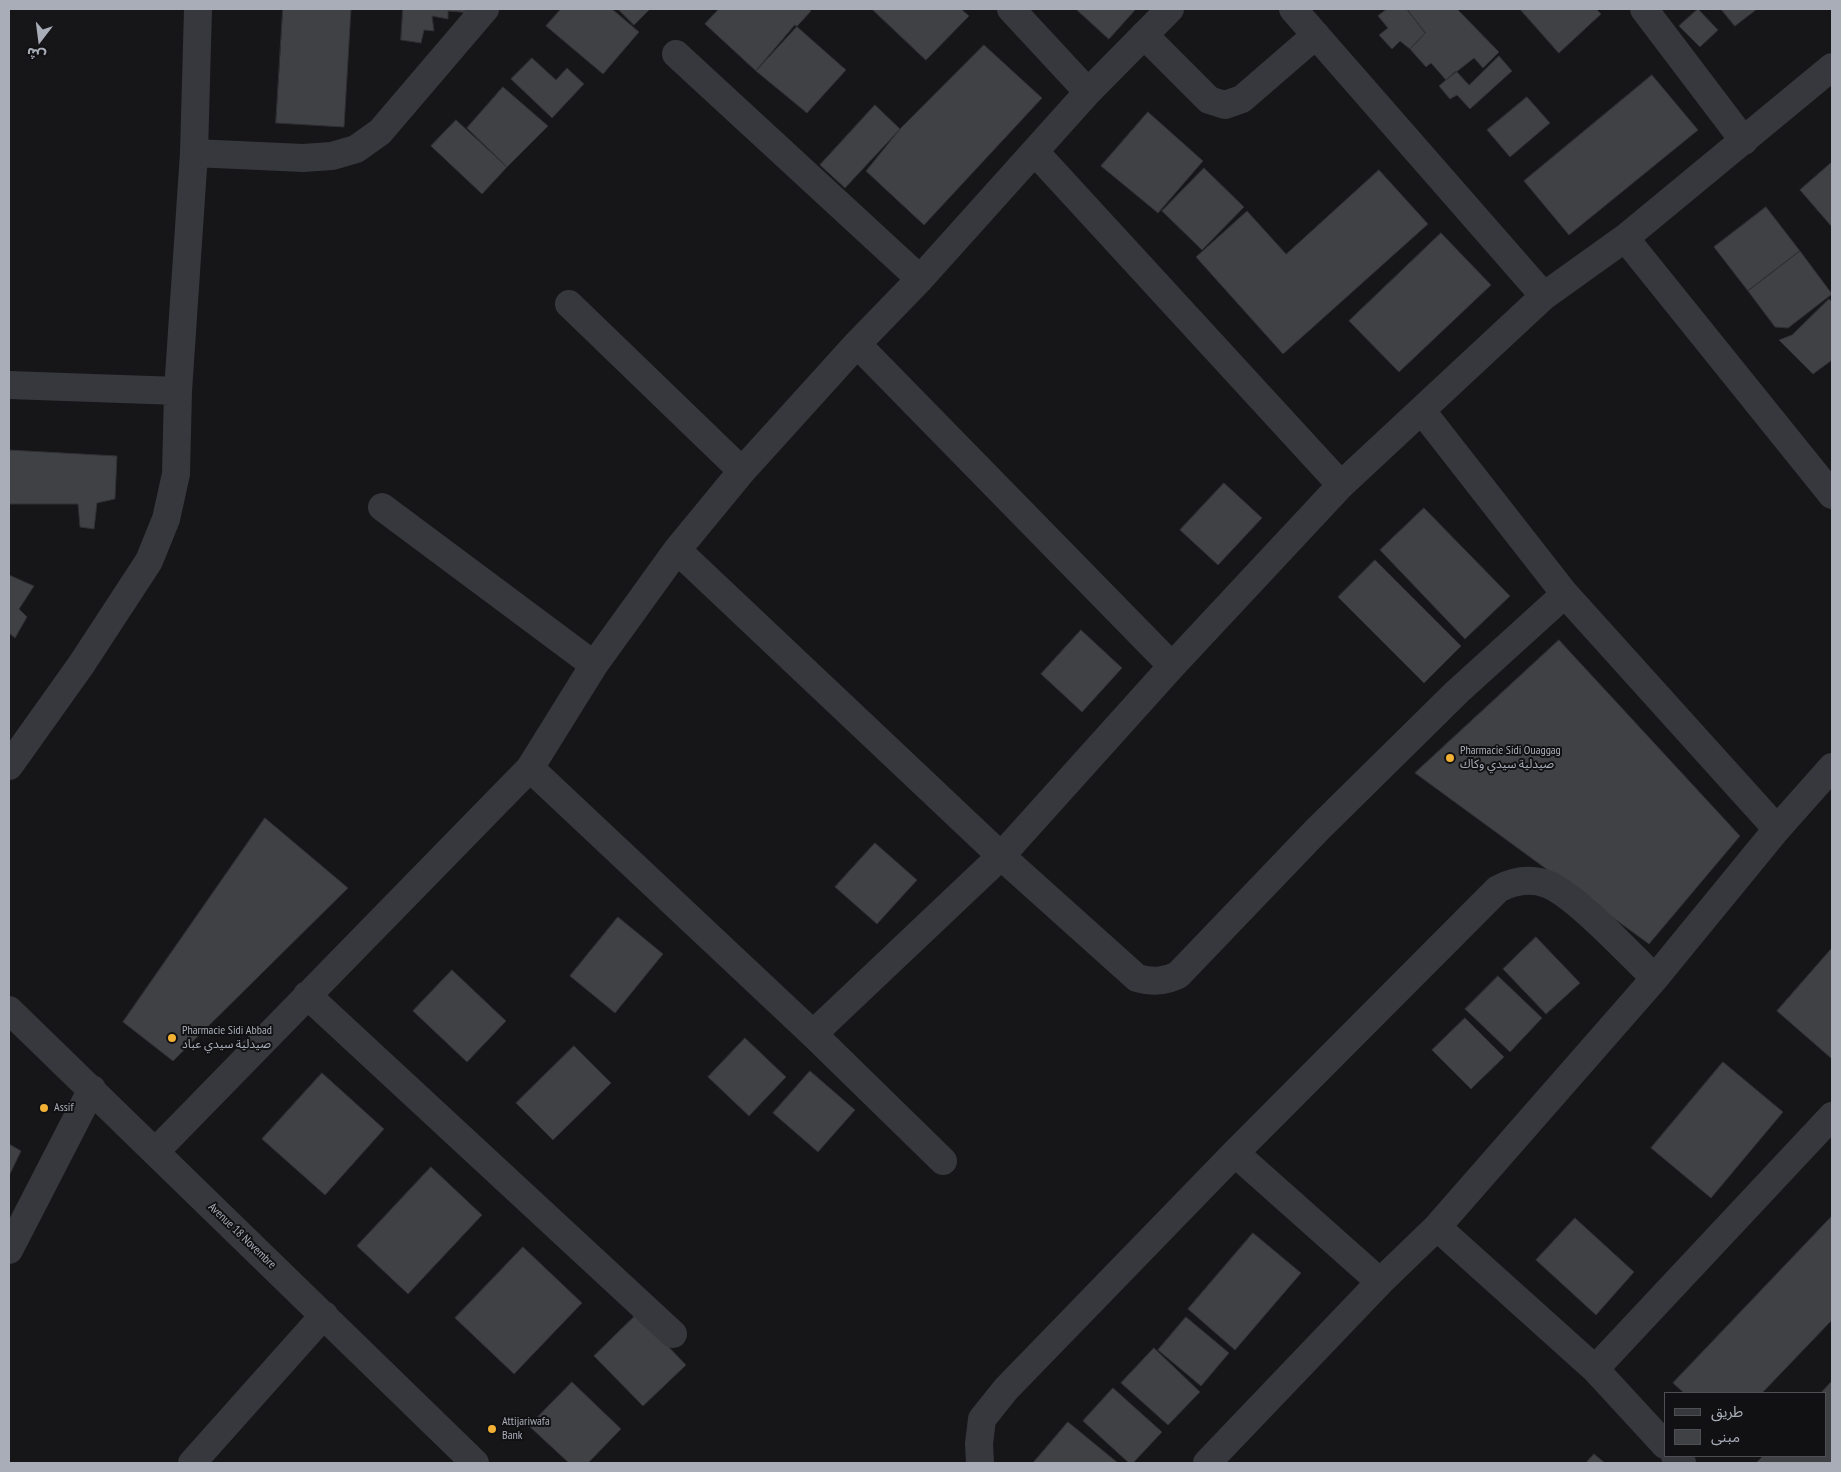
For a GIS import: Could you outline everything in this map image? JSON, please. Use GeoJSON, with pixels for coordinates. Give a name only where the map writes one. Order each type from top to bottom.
{"type":"FeatureCollection","features":[{"type":"Feature","properties":{"kind":"street"},"geometry":{"type":"LineString","coordinates":[[9,766],[81,665],[149,561],[166,519],[176,474],[178,392],[194,154],[198,9]]}},
{"type":"Feature","properties":{"kind":"street"},"geometry":{"type":"LineString","coordinates":[[194,154],[303,158],[332,156],[356,149],[380,132],[485,9]]}},
{"type":"Feature","properties":{"kind":"street"},"geometry":{"type":"LineString","coordinates":[[1011,9],[1088,92]]}},
{"type":"Feature","properties":{"kind":"street"},"geometry":{"type":"LineString","coordinates":[[155,1152],[530,768],[594,665],[677,550],[742,471],[857,344],[920,279],[1036,153],[1088,92],[1170,9]]}},
{"type":"Feature","properties":{"kind":"street"},"geometry":{"type":"LineString","coordinates":[[1293,9],[1544,296]]}},
{"type":"Feature","properties":{"kind":"street"},"geometry":{"type":"LineString","coordinates":[[1644,9],[1744,141]]}},
{"type":"Feature","properties":{"kind":"street"},"geometry":{"type":"LineString","coordinates":[[1144,35],[1209,100],[1225,105],[1242,99],[1316,35]]}},
{"type":"Feature","properties":{"kind":"street"},"geometry":{"type":"LineString","coordinates":[[676,54],[920,279]]}},
{"type":"Feature","properties":{"kind":"street"},"geometry":{"type":"LineString","coordinates":[[813,1034],[1001,856],[1172,666],[1341,485],[1544,296],[1624,238],[1831,71]]}},
{"type":"Feature","properties":{"kind":"street"},"geometry":{"type":"LineString","coordinates":[[1036,153],[1341,485]]}},
{"type":"Feature","properties":{"kind":"street"},"geometry":{"type":"LineString","coordinates":[[1624,238],[1832,496]]}},
{"type":"Feature","properties":{"kind":"street"},"geometry":{"type":"LineString","coordinates":[[569,304],[742,471]]}},
{"type":"Feature","properties":{"kind":"street"},"geometry":{"type":"LineString","coordinates":[[857,344],[1172,666]]}},
{"type":"Feature","properties":{"kind":"street"},"geometry":{"type":"LineString","coordinates":[[9,385],[178,392]]}},
{"type":"Feature","properties":{"kind":"street"},"geometry":{"type":"LineString","coordinates":[[1422,411],[1565,594],[1777,829]]}},
{"type":"Feature","properties":{"kind":"street"},"geometry":{"type":"LineString","coordinates":[[382,506],[594,665]]}},
{"type":"Feature","properties":{"kind":"street"},"geometry":{"type":"LineString","coordinates":[[677,550],[1001,856],[1138,978],[1150,982],[1168,980],[1178,975],[1317,830],[1457,692],[1565,594]]}},
{"type":"Feature","properties":{"kind":"street"},"geometry":{"type":"LineString","coordinates":[[1207,1463],[1380,1282],[1437,1227],[1655,978],[1777,829],[1832,767]]}},
{"type":"Feature","properties":{"kind":"street"},"geometry":{"type":"LineString","coordinates":[[530,768],[813,1034],[943,1161]]}},
{"type":"Feature","properties":{"kind":"street"},"geometry":{"type":"LineString","coordinates":[[980,1463],[979,1444],[982,1420],[1006,1389],[1235,1153],[1498,889],[1510,883],[1534,881],[1547,885],[1568,896],[1655,978]]}},
{"type":"Feature","properties":{"kind":"street"},"geometry":{"type":"LineString","coordinates":[[307,995],[673,1334]]}},
{"type":"Feature","properties":{"kind":"street","name":"Avenue 18 Novembre"},"geometry":{"type":"LineString","coordinates":[[9,1010],[475,1463]]}},
{"type":"Feature","properties":{"kind":"street"},"geometry":{"type":"LineString","coordinates":[[9,1250],[92,1090]]}},
{"type":"Feature","properties":{"kind":"street"},"geometry":{"type":"LineString","coordinates":[[1595,1369],[1832,1116]]}},
{"type":"Feature","properties":{"kind":"street"},"geometry":{"type":"LineString","coordinates":[[1235,1153],[1380,1282]]}},
{"type":"Feature","properties":{"kind":"street"},"geometry":{"type":"LineString","coordinates":[[1437,1227],[1595,1369],[1664,1444]]}},
{"type":"Feature","properties":{"kind":"street"},"geometry":{"type":"LineString","coordinates":[[192,1463],[324,1315]]}},
{"type":"Feature","properties":{"kind":"building"},"geometry":{"type":"Polygon","coordinates":[[[283,9],[351,9],[344,127],[276,123],[283,9]]]}},
{"type":"Feature","properties":{"kind":"building"},"geometry":{"type":"Polygon","coordinates":[[[403,9],[472,9],[472,13],[448,11],[448,19],[432,16],[434,31],[424,30],[421,43],[401,40],[403,9]]]}},
{"type":"Feature","properties":{"kind":"building"},"geometry":{"type":"Polygon","coordinates":[[[561,9],[612,9],[639,32],[603,74],[546,26],[561,9]]]}},
{"type":"Feature","properties":{"kind":"building"},"geometry":{"type":"Polygon","coordinates":[[[618,9],[650,9],[634,25],[618,9]]]}},
{"type":"Feature","properties":{"kind":"building"},"geometry":{"type":"Polygon","coordinates":[[[719,9],[808,9],[811,11],[756,71],[705,24],[719,9]]]}},
{"type":"Feature","properties":{"kind":"building"},"geometry":{"type":"Polygon","coordinates":[[[872,9],[961,9],[969,16],[926,60],[872,9]]]}},
{"type":"Feature","properties":{"kind":"building"},"geometry":{"type":"Polygon","coordinates":[[[1076,9],[1136,9],[1109,39],[1076,9]]]}},
{"type":"Feature","properties":{"kind":"building"},"geometry":{"type":"Polygon","coordinates":[[[1387,9],[1407,9],[1425,33],[1410,49],[1400,41],[1392,49],[1379,35],[1388,28],[1378,16],[1387,9]]]}},
{"type":"Feature","properties":{"kind":"building"},"geometry":{"type":"Polygon","coordinates":[[[1407,9],[1457,9],[1499,52],[1483,68],[1474,58],[1446,80],[1431,63],[1426,67],[1410,49],[1425,33],[1407,9]]]}},
{"type":"Feature","properties":{"kind":"building"},"geometry":{"type":"Polygon","coordinates":[[[1520,9],[1596,9],[1601,14],[1559,53],[1520,9]]]}},
{"type":"Feature","properties":{"kind":"building"},"geometry":{"type":"Polygon","coordinates":[[[1698,9],[1718,30],[1700,47],[1679,26],[1698,9]]]}},
{"type":"Feature","properties":{"kind":"building"},"geometry":{"type":"Polygon","coordinates":[[[1721,9],[1757,9],[1735,26],[1721,9]]]}},
{"type":"Feature","properties":{"kind":"building"},"geometry":{"type":"Polygon","coordinates":[[[795,25],[846,70],[807,113],[756,71],[795,25]]]}},
{"type":"Feature","properties":{"kind":"building"},"geometry":{"type":"Polygon","coordinates":[[[984,45],[1042,98],[924,225],[866,171],[900,129],[984,45]]]}},
{"type":"Feature","properties":{"kind":"building"},"geometry":{"type":"Polygon","coordinates":[[[1499,56],[1512,71],[1470,109],[1457,95],[1450,99],[1439,86],[1456,71],[1469,85],[1499,56]]]}},
{"type":"Feature","properties":{"kind":"building"},"geometry":{"type":"Polygon","coordinates":[[[532,58],[556,80],[567,68],[584,84],[552,118],[511,79],[532,58]]]}},
{"type":"Feature","properties":{"kind":"building"},"geometry":{"type":"Polygon","coordinates":[[[1652,75],[1698,130],[1569,235],[1524,181],[1652,75]]]}},
{"type":"Feature","properties":{"kind":"building"},"geometry":{"type":"Polygon","coordinates":[[[503,87],[548,126],[507,167],[467,128],[503,87]]]}},
{"type":"Feature","properties":{"kind":"building"},"geometry":{"type":"Polygon","coordinates":[[[1527,97],[1550,123],[1510,157],[1487,130],[1527,97]]]}},
{"type":"Feature","properties":{"kind":"building"},"geometry":{"type":"Polygon","coordinates":[[[875,105],[900,129],[845,188],[820,165],[875,105]]]}},
{"type":"Feature","properties":{"kind":"building"},"geometry":{"type":"Polygon","coordinates":[[[1148,112],[1203,161],[1158,213],[1101,166],[1148,112]]]}},
{"type":"Feature","properties":{"kind":"building"},"geometry":{"type":"Polygon","coordinates":[[[456,120],[507,167],[482,194],[431,146],[456,120]]]}},
{"type":"Feature","properties":{"kind":"building"},"geometry":{"type":"Polygon","coordinates":[[[1832,162],[1832,227],[1800,190],[1832,162]]]}},
{"type":"Feature","properties":{"kind":"building"},"geometry":{"type":"Polygon","coordinates":[[[1204,168],[1244,207],[1202,250],[1162,211],[1204,168]]]}},
{"type":"Feature","properties":{"kind":"building"},"geometry":{"type":"Polygon","coordinates":[[[1379,170],[1428,224],[1283,354],[1196,257],[1247,211],[1286,254],[1379,170]]]}},
{"type":"Feature","properties":{"kind":"building"},"geometry":{"type":"Polygon","coordinates":[[[1766,207],[1800,251],[1748,291],[1714,247],[1766,207]]]}},
{"type":"Feature","properties":{"kind":"building"},"geometry":{"type":"Polygon","coordinates":[[[1441,233],[1491,285],[1399,372],[1349,321],[1441,233]]]}},
{"type":"Feature","properties":{"kind":"building"},"geometry":{"type":"Polygon","coordinates":[[[1800,251],[1832,294],[1788,328],[1775,327],[1748,291],[1800,251]]]}},
{"type":"Feature","properties":{"kind":"building"},"geometry":{"type":"Polygon","coordinates":[[[1829,299],[1832,302],[1832,360],[1813,374],[1779,340],[1792,335],[1829,299]]]}},
{"type":"Feature","properties":{"kind":"building"},"geometry":{"type":"Polygon","coordinates":[[[9,450],[117,456],[115,499],[97,503],[94,529],[80,527],[78,504],[9,504],[9,450]]]}},
{"type":"Feature","properties":{"kind":"building"},"geometry":{"type":"Polygon","coordinates":[[[1224,483],[1262,518],[1218,565],[1180,530],[1224,483]]]}},
{"type":"Feature","properties":{"kind":"building"},"geometry":{"type":"Polygon","coordinates":[[[1424,508],[1510,596],[1465,639],[1380,550],[1424,508]]]}},
{"type":"Feature","properties":{"kind":"building"},"geometry":{"type":"Polygon","coordinates":[[[1375,560],[1461,646],[1424,683],[1338,597],[1375,560]]]}},
{"type":"Feature","properties":{"kind":"building"},"geometry":{"type":"Polygon","coordinates":[[[9,575],[34,586],[19,609],[27,617],[15,638],[9,633],[9,575]]]}},
{"type":"Feature","properties":{"kind":"building"},"geometry":{"type":"Polygon","coordinates":[[[1081,630],[1122,668],[1082,712],[1041,674],[1081,630]]]}},
{"type":"Feature","properties":{"kind":"building"},"geometry":{"type":"Polygon","coordinates":[[[1559,640],[1740,836],[1649,944],[1415,773],[1559,640]]]}},
{"type":"Feature","properties":{"kind":"building"},"geometry":{"type":"Polygon","coordinates":[[[265,818],[348,888],[173,1061],[123,1022],[265,818]]]}},
{"type":"Feature","properties":{"kind":"building"},"geometry":{"type":"Polygon","coordinates":[[[875,843],[917,880],[877,924],[835,887],[875,843]]]}},
{"type":"Feature","properties":{"kind":"building"},"geometry":{"type":"Polygon","coordinates":[[[618,917],[663,954],[615,1013],[570,976],[618,917]]]}},
{"type":"Feature","properties":{"kind":"building"},"geometry":{"type":"Polygon","coordinates":[[[1536,937],[1580,983],[1546,1014],[1503,969],[1536,937]]]}},
{"type":"Feature","properties":{"kind":"building"},"geometry":{"type":"Polygon","coordinates":[[[1832,948],[1832,1059],[1777,1011],[1832,948]]]}},
{"type":"Feature","properties":{"kind":"building"},"geometry":{"type":"Polygon","coordinates":[[[452,970],[506,1021],[467,1062],[413,1011],[452,970]]]}},
{"type":"Feature","properties":{"kind":"building"},"geometry":{"type":"Polygon","coordinates":[[[1498,976],[1542,1018],[1510,1052],[1465,1009],[1498,976]]]}},
{"type":"Feature","properties":{"kind":"building"},"geometry":{"type":"Polygon","coordinates":[[[1465,1018],[1504,1057],[1471,1089],[1432,1050],[1465,1018]]]}},
{"type":"Feature","properties":{"kind":"building"},"geometry":{"type":"Polygon","coordinates":[[[745,1038],[786,1077],[749,1116],[708,1077],[745,1038]]]}},
{"type":"Feature","properties":{"kind":"building"},"geometry":{"type":"Polygon","coordinates":[[[574,1046],[611,1083],[553,1140],[516,1103],[574,1046]]]}},
{"type":"Feature","properties":{"kind":"building"},"geometry":{"type":"Polygon","coordinates":[[[1723,1062],[1783,1112],[1711,1198],[1651,1148],[1723,1062]]]}},
{"type":"Feature","properties":{"kind":"building"},"geometry":{"type":"Polygon","coordinates":[[[810,1071],[855,1110],[818,1152],[773,1113],[810,1071]]]}},
{"type":"Feature","properties":{"kind":"building"},"geometry":{"type":"Polygon","coordinates":[[[322,1073],[384,1129],[325,1195],[262,1139],[322,1073]]]}},
{"type":"Feature","properties":{"kind":"building"},"geometry":{"type":"Polygon","coordinates":[[[9,1144],[21,1151],[9,1176],[9,1144]]]}},
{"type":"Feature","properties":{"kind":"building"},"geometry":{"type":"Polygon","coordinates":[[[431,1167],[482,1215],[408,1294],[357,1246],[431,1167]]]}},
{"type":"Feature","properties":{"kind":"building"},"geometry":{"type":"Polygon","coordinates":[[[1832,1216],[1832,1320],[1763,1392],[1683,1392],[1673,1383],[1832,1216]]]}},
{"type":"Feature","properties":{"kind":"building"},"geometry":{"type":"Polygon","coordinates":[[[1575,1218],[1634,1272],[1596,1315],[1536,1260],[1575,1218]]]}},
{"type":"Feature","properties":{"kind":"building"},"geometry":{"type":"Polygon","coordinates":[[[1253,1233],[1301,1273],[1235,1350],[1188,1309],[1253,1233]]]}},
{"type":"Feature","properties":{"kind":"building"},"geometry":{"type":"Polygon","coordinates":[[[523,1247],[582,1303],[514,1374],[455,1318],[523,1247]]]}},
{"type":"Feature","properties":{"kind":"building"},"geometry":{"type":"Polygon","coordinates":[[[637,1314],[686,1365],[643,1406],[594,1356],[637,1314]]]}},
{"type":"Feature","properties":{"kind":"building"},"geometry":{"type":"Polygon","coordinates":[[[1186,1317],[1229,1353],[1201,1386],[1158,1350],[1186,1317]]]}},
{"type":"Feature","properties":{"kind":"building"},"geometry":{"type":"Polygon","coordinates":[[[1154,1348],[1200,1392],[1168,1425],[1121,1383],[1154,1348]]]}},
{"type":"Feature","properties":{"kind":"building"},"geometry":{"type":"Polygon","coordinates":[[[1832,1381],[1832,1463],[1756,1463],[1762,1457],[1826,1457],[1826,1392],[1822,1392],[1832,1381]]]}},
{"type":"Feature","properties":{"kind":"building"},"geometry":{"type":"Polygon","coordinates":[[[572,1382],[621,1429],[588,1463],[569,1463],[529,1426],[572,1382]]]}},
{"type":"Feature","properties":{"kind":"building"},"geometry":{"type":"Polygon","coordinates":[[[1113,1388],[1162,1432],[1133,1463],[1129,1463],[1083,1421],[1113,1388]]]}},
{"type":"Feature","properties":{"kind":"building"},"geometry":{"type":"Polygon","coordinates":[[[1068,1422],[1118,1463],[1033,1463],[1068,1422]]]}},
{"type":"Feature","properties":{"kind":"building"},"geometry":{"type":"Polygon","coordinates":[[[1594,1454],[1605,1463],[1586,1463],[1594,1454]]]}},
{"type":"Feature","properties":{"kind":"place","name":"Pharmacie Sidi Ouaggag صيدلية سيدي وكاك"},"geometry":{"type":"Point","coordinates":[1450,758]}},
{"type":"Feature","properties":{"kind":"place","name":"Pharmacie Sidi Abbad صيدلية سيدي عباد"},"geometry":{"type":"Point","coordinates":[172,1038]}},
{"type":"Feature","properties":{"kind":"place","name":"Assif"},"geometry":{"type":"Point","coordinates":[44,1108]}},
{"type":"Feature","properties":{"kind":"place","name":"Attijariwafa Bank"},"geometry":{"type":"Point","coordinates":[492,1429]}}]}
